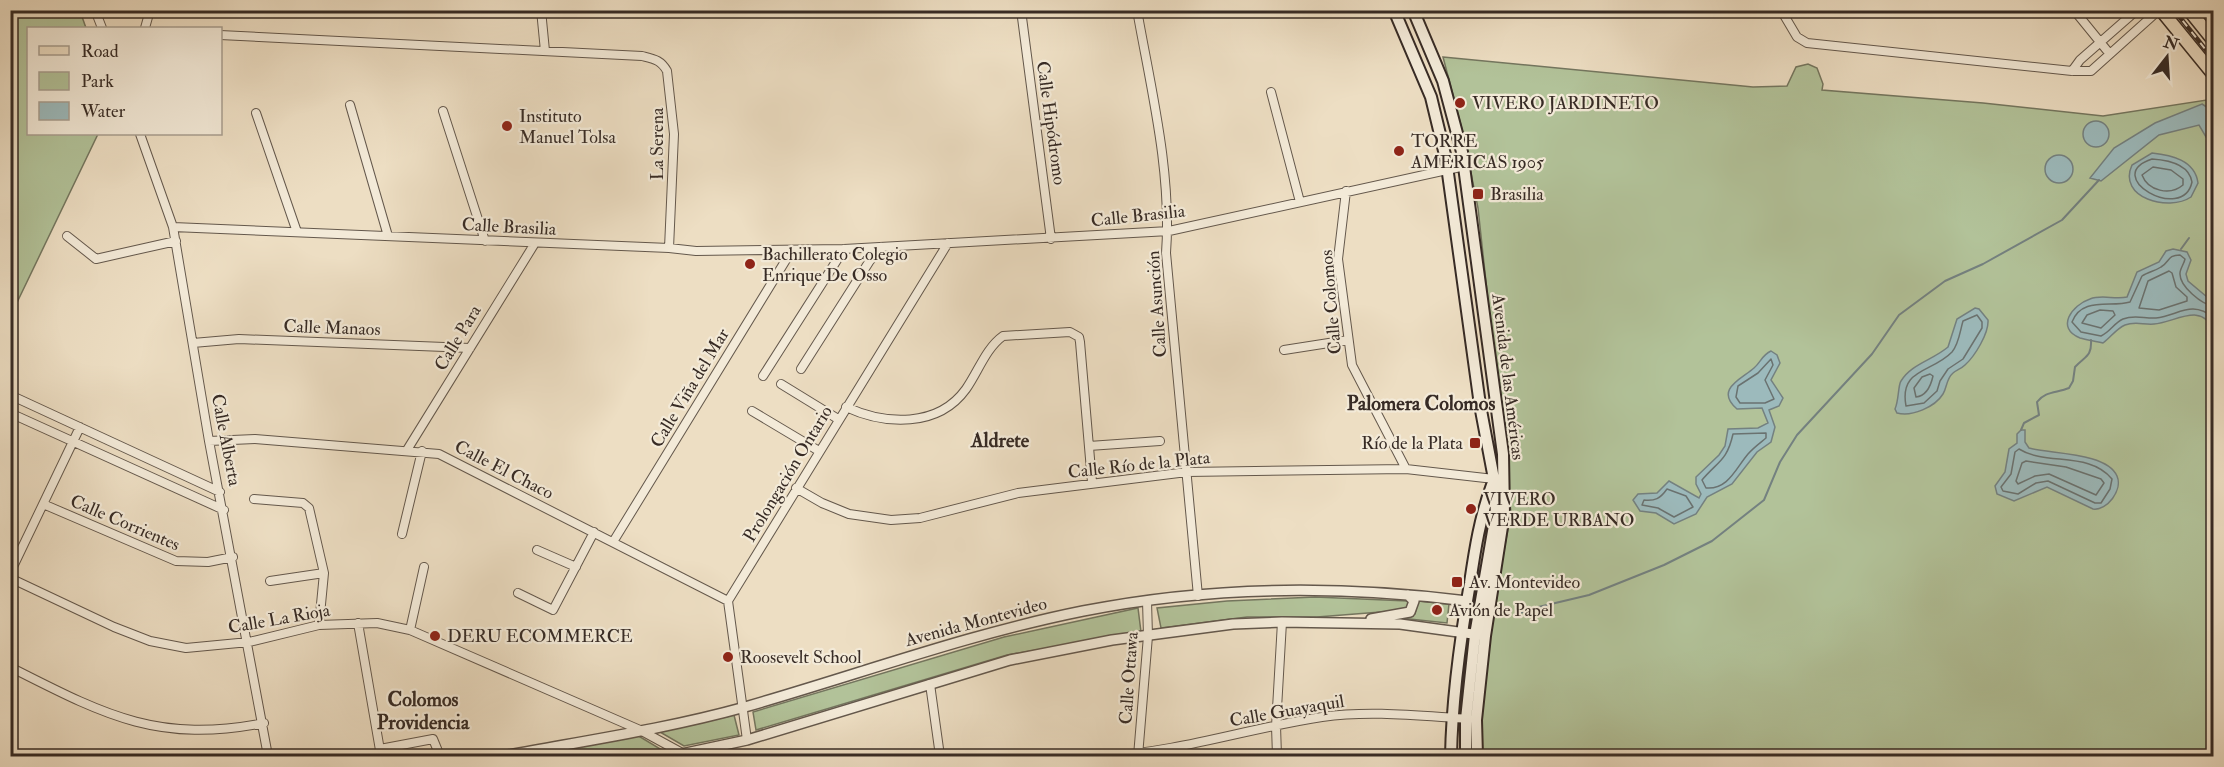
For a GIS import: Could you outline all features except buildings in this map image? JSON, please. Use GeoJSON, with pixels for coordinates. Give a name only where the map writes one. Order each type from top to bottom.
{"type":"FeatureCollection","features":[{"type":"Feature","properties":{"kind":"main road","name":"Avenida de las Américas"},"geometry":{"type":"LineString","coordinates":[[1394,10],[1431,97],[1447,169],[1480,405],[1494,479],[1496,514],[1466,756]]}},
{"type":"Feature","properties":{"kind":"main road","name":"Avenida de las Américas"},"geometry":{"type":"LineString","coordinates":[[1413,10],[1443,81],[1465,166],[1504,480],[1504,514],[1480,635]]}},
{"type":"Feature","properties":{"kind":"main road"},"geometry":{"type":"LineString","coordinates":[[2160,10],[2214,75]]}},
{"type":"Feature","properties":{"kind":"main road"},"geometry":{"type":"LineString","coordinates":[[2189,10],[2214,41]]}},
{"type":"Feature","properties":{"kind":"main road"},"geometry":{"type":"LineString","coordinates":[[1439,133],[1448,144],[1462,152]]}},
{"type":"Feature","properties":{"kind":"main road","name":"Avenida de las Américas"},"geometry":{"type":"LineString","coordinates":[[1451,756],[1451,718],[1461,633],[1482,512],[1494,479]]}},
{"type":"Feature","properties":{"kind":"main road","name":"Avenida de las Américas"},"geometry":{"type":"LineString","coordinates":[[1471,719],[1477,756]]}},
{"type":"Feature","properties":{"kind":"street"},"geometry":{"type":"LineString","coordinates":[[95,10],[102,27]]}},
{"type":"Feature","properties":{"kind":"street"},"geometry":{"type":"LineString","coordinates":[[145,27],[150,10]]}},
{"type":"Feature","properties":{"kind":"street"},"geometry":{"type":"LineString","coordinates":[[222,35],[545,51],[541,10]]}},
{"type":"Feature","properties":{"kind":"street","name":"Calle Hipódromo"},"geometry":{"type":"LineString","coordinates":[[1021,10],[1051,238]]}},
{"type":"Feature","properties":{"kind":"street","name":"Calle Asunción"},"geometry":{"type":"LineString","coordinates":[[1137,10],[1158,130],[1169,231],[1166,253],[1198,596]]}},
{"type":"Feature","properties":{"kind":"street"},"geometry":{"type":"LineString","coordinates":[[1781,10],[1797,38],[1807,43],[2072,71],[2091,71],[2160,10]]}},
{"type":"Feature","properties":{"kind":"street"},"geometry":{"type":"LineString","coordinates":[[2074,10],[2109,53]]}},
{"type":"Feature","properties":{"kind":"street"},"geometry":{"type":"LineString","coordinates":[[2072,71],[2080,60],[2137,10]]}},
{"type":"Feature","properties":{"kind":"street","name":"La Serena"},"geometry":{"type":"LineString","coordinates":[[545,51],[642,56],[663,63],[667,71],[674,134],[669,248]]}},
{"type":"Feature","properties":{"kind":"street"},"geometry":{"type":"LineString","coordinates":[[1271,92],[1300,202]]}},
{"type":"Feature","properties":{"kind":"street"},"geometry":{"type":"LineString","coordinates":[[350,105],[388,236]]}},
{"type":"Feature","properties":{"kind":"street"},"geometry":{"type":"LineString","coordinates":[[443,111],[485,241]]}},
{"type":"Feature","properties":{"kind":"street"},"geometry":{"type":"LineString","coordinates":[[256,113],[297,232]]}},
{"type":"Feature","properties":{"kind":"street","name":"Calle Alberta"},"geometry":{"type":"LineString","coordinates":[[140,135],[176,241],[209,441],[249,642],[268,756]]}},
{"type":"Feature","properties":{"kind":"street","name":"Calle Brasilia"},"geometry":{"type":"LineString","coordinates":[[173,227],[696,251],[844,249],[1169,231],[1465,166]]}},
{"type":"Feature","properties":{"kind":"street","name":"Calle Colomos"},"geometry":{"type":"LineString","coordinates":[[1346,191],[1338,259],[1352,365],[1406,469]]}},
{"type":"Feature","properties":{"kind":"street"},"geometry":{"type":"LineString","coordinates":[[67,236],[96,259],[176,241]]}},
{"type":"Feature","properties":{"kind":"street","name":"Calle Para"},"geometry":{"type":"LineString","coordinates":[[407,450],[535,243]]}},
{"type":"Feature","properties":{"kind":"street","name":"Prolongación Ontario"},"geometry":{"type":"LineString","coordinates":[[728,601],[838,418],[948,243]]}},
{"type":"Feature","properties":{"kind":"street"},"geometry":{"type":"LineString","coordinates":[[801,369],[869,262],[881,247]]}},
{"type":"Feature","properties":{"kind":"street"},"geometry":{"type":"LineString","coordinates":[[763,376],[844,249]]}},
{"type":"Feature","properties":{"kind":"street","name":"Calle Viña del Mar"},"geometry":{"type":"LineString","coordinates":[[613,542],[792,250]]}},
{"type":"Feature","properties":{"kind":"street"},"geometry":{"type":"LineString","coordinates":[[846,407],[885,420],[912,420],[933,414],[950,405],[965,391],[991,349],[1003,336],[1070,332],[1078,337],[1080,342],[1092,482]]}},
{"type":"Feature","properties":{"kind":"street","name":"Calle Manaos"},"geometry":{"type":"LineString","coordinates":[[193,343],[239,339],[470,348]]}},
{"type":"Feature","properties":{"kind":"street"},"geometry":{"type":"LineString","coordinates":[[1284,350],[1348,340]]}},
{"type":"Feature","properties":{"kind":"street"},"geometry":{"type":"LineString","coordinates":[[781,384],[838,418]]}},
{"type":"Feature","properties":{"kind":"street"},"geometry":{"type":"LineString","coordinates":[[10,395],[220,492]]}},
{"type":"Feature","properties":{"kind":"street"},"geometry":{"type":"LineString","coordinates":[[752,411],[819,451]]}},
{"type":"Feature","properties":{"kind":"street"},"geometry":{"type":"LineString","coordinates":[[10,413],[224,510]]}},
{"type":"Feature","properties":{"kind":"street"},"geometry":{"type":"LineString","coordinates":[[10,573],[80,427]]}},
{"type":"Feature","properties":{"kind":"street","name":"Calle El Chaco"},"geometry":{"type":"LineString","coordinates":[[209,441],[255,439],[422,451],[448,457],[728,601]]}},
{"type":"Feature","properties":{"kind":"street"},"geometry":{"type":"LineString","coordinates":[[1089,446],[1160,441]]}},
{"type":"Feature","properties":{"kind":"street"},"geometry":{"type":"LineString","coordinates":[[402,534],[422,451]]}},
{"type":"Feature","properties":{"kind":"street","name":"Calle Río de la Plata"},"geometry":{"type":"LineString","coordinates":[[796,488],[822,503],[849,514],[891,520],[920,518],[1001,497],[1092,482],[1187,472],[1406,469],[1494,479]]}},
{"type":"Feature","properties":{"kind":"street"},"geometry":{"type":"LineString","coordinates":[[254,499],[307,504],[324,573],[319,625]]}},
{"type":"Feature","properties":{"kind":"street","name":"Calle Corrientes"},"geometry":{"type":"LineString","coordinates":[[43,504],[176,561],[208,562],[233,557]]}},
{"type":"Feature","properties":{"kind":"street"},"geometry":{"type":"LineString","coordinates":[[518,593],[553,610],[594,532]]}},
{"type":"Feature","properties":{"kind":"street"},"geometry":{"type":"LineString","coordinates":[[537,550],[576,567]]}},
{"type":"Feature","properties":{"kind":"street"},"geometry":{"type":"LineString","coordinates":[[410,630],[424,567]]}},
{"type":"Feature","properties":{"kind":"street"},"geometry":{"type":"LineString","coordinates":[[270,581],[324,573]]}},
{"type":"Feature","properties":{"kind":"street","name":"Calle La Rioja"},"geometry":{"type":"LineString","coordinates":[[10,578],[150,641],[186,648],[249,642],[319,625],[358,623],[410,630],[640,730],[684,754]]}},
{"type":"Feature","properties":{"kind":"street","name":"Avenida Montevideo"},"geometry":{"type":"LineString","coordinates":[[503,756],[743,708],[958,642],[1082,611],[1147,601],[1282,590],[1404,594],[1467,601]]}},
{"type":"Feature","properties":{"kind":"street"},"geometry":{"type":"LineString","coordinates":[[1354,622],[1410,612],[1414,601],[1404,594]]}},
{"type":"Feature","properties":{"kind":"street"},"geometry":{"type":"LineString","coordinates":[[728,601],[747,740]]}},
{"type":"Feature","properties":{"kind":"street","name":"Calle Ottawa"},"geometry":{"type":"LineString","coordinates":[[1138,755],[1148,636],[1147,601]]}},
{"type":"Feature","properties":{"kind":"street"},"geometry":{"type":"LineString","coordinates":[[672,756],[700,754],[1010,660],[1148,636],[1233,624],[1282,622],[1400,624],[1480,635]]}},
{"type":"Feature","properties":{"kind":"street"},"geometry":{"type":"LineString","coordinates":[[1277,756],[1276,726],[1282,622]]}},
{"type":"Feature","properties":{"kind":"street"},"geometry":{"type":"LineString","coordinates":[[358,623],[380,753],[433,739],[440,756]]}},
{"type":"Feature","properties":{"kind":"street"},"geometry":{"type":"LineString","coordinates":[[10,667],[96,710],[149,726],[206,731],[264,723]]}},
{"type":"Feature","properties":{"kind":"street"},"geometry":{"type":"LineString","coordinates":[[930,684],[940,756]]}},
{"type":"Feature","properties":{"kind":"street","name":"Calle Guayaquil"},"geometry":{"type":"LineString","coordinates":[[1105,756],[1138,755],[1276,726],[1352,715],[1471,719]]}},
{"type":"Feature","properties":{"kind":"green space"},"geometry":{"type":"Polygon","coordinates":[[[11,10],[80,11],[86,27],[27,27],[27,135],[98,135],[11,315],[11,10]]]}},
{"type":"Feature","properties":{"kind":"green space"},"geometry":{"type":"Polygon","coordinates":[[[1443,57],[1753,87],[1787,86],[1796,67],[1808,64],[1817,68],[1823,84],[1822,90],[1983,103],[2103,116],[2213,99],[2213,756],[1469,756],[1470,733],[1511,513],[1478,208],[1463,133],[1443,57]]]}},
{"type":"Feature","properties":{"kind":"green space"},"geometry":{"type":"Polygon","coordinates":[[[1315,597],[1408,601],[1410,605],[1406,610],[1317,617],[1247,617],[1161,628],[1157,608],[1227,601],[1315,597]]]}},
{"type":"Feature","properties":{"kind":"green space"},"geometry":{"type":"Polygon","coordinates":[[[1418,601],[1449,604],[1447,623],[1400,618],[1415,614],[1418,601]]]}},
{"type":"Feature","properties":{"kind":"green space"},"geometry":{"type":"Polygon","coordinates":[[[1138,608],[1141,632],[1007,655],[756,730],[753,712],[1004,637],[1138,608]]]}},
{"type":"Feature","properties":{"kind":"green space"},"geometry":{"type":"Polygon","coordinates":[[[734,715],[739,735],[684,746],[660,732],[734,715]]]}},
{"type":"Feature","properties":{"kind":"green space"},"geometry":{"type":"Polygon","coordinates":[[[637,735],[667,753],[650,756],[523,756],[637,735]]]}},
{"type":"Feature","properties":{"kind":"water"},"geometry":{"type":"Polygon","coordinates":[[[2202,104],[2213,111],[2213,133],[2206,137],[2199,125],[2159,135],[2101,181],[2090,178],[2114,148],[2155,123],[2202,104]]]}},
{"type":"Feature","properties":{"kind":"water"},"geometry":{"type":"Polygon","coordinates":[[[2096,121],[2105,125],[2109,134],[2105,143],[2096,147],[2087,143],[2083,134],[2087,125],[2096,121]]]}},
{"type":"Feature","properties":{"kind":"water"},"geometry":{"type":"Polygon","coordinates":[[[2152,153],[2174,157],[2192,169],[2198,183],[2191,197],[2170,203],[2148,199],[2138,194],[2129,176],[2132,165],[2152,153]]]}},
{"type":"Feature","properties":{"kind":"water"},"geometry":{"type":"Polygon","coordinates":[[[2059,155],[2069,159],[2073,169],[2069,179],[2059,183],[2049,179],[2045,169],[2049,159],[2059,155]]]}},
{"type":"Feature","properties":{"kind":"water"},"geometry":{"type":"Polygon","coordinates":[[[2173,249],[2187,252],[2191,260],[2186,274],[2188,281],[2213,302],[2213,330],[2208,321],[2195,315],[2162,323],[2125,325],[2103,343],[2080,338],[2068,329],[2069,317],[2077,306],[2095,298],[2127,297],[2137,272],[2159,262],[2166,251],[2173,249]]]}},
{"type":"Feature","properties":{"kind":"water"},"geometry":{"type":"Polygon","coordinates":[[[1975,308],[1979,309],[1988,320],[1988,325],[1984,338],[1973,356],[1951,375],[1943,394],[1935,403],[1909,414],[1897,413],[1895,409],[1899,386],[1905,375],[1948,347],[1957,319],[1975,308]]]}},
{"type":"Feature","properties":{"kind":"water"},"geometry":{"type":"Polygon","coordinates":[[[1771,351],[1777,355],[1780,363],[1771,380],[1783,398],[1779,406],[1769,410],[1775,427],[1771,442],[1757,452],[1732,484],[1707,497],[1696,514],[1674,524],[1656,513],[1640,511],[1633,500],[1638,494],[1657,493],[1669,481],[1699,498],[1701,494],[1696,484],[1696,477],[1725,446],[1728,429],[1758,428],[1768,423],[1762,408],[1737,409],[1728,396],[1732,385],[1771,351]]]}},
{"type":"Feature","properties":{"kind":"water"},"geometry":{"type":"Polygon","coordinates":[[[2025,430],[2025,442],[2029,448],[2077,455],[2102,462],[2117,476],[2116,493],[2104,507],[2098,509],[2093,509],[2047,487],[2014,501],[1997,494],[1995,486],[2005,472],[2009,449],[2017,443],[2017,434],[2025,430]]]}},
{"type":"Feature","properties":{"kind":"waterway"},"geometry":{"type":"LineString","coordinates":[[1514,616],[1530,609],[1589,595],[1664,565],[1712,541],[1764,500],[1780,462],[1797,435],[1872,354],[1899,315],[1945,281],[1983,264],[2062,220],[2099,180]]}},
{"type":"Feature","properties":{"kind":"waterway"},"geometry":{"type":"LineString","coordinates":[[2181,249],[2189,238]]}},
{"type":"Feature","properties":{"kind":"waterway"},"geometry":{"type":"LineString","coordinates":[[2021,430],[2024,423],[2039,415],[2037,402],[2040,398],[2069,388],[2073,381],[2075,367],[2089,353],[2091,340]]}},
{"type":"Feature","properties":{"kind":"waterway"},"geometry":{"type":"LineString","coordinates":[[1469,623],[1478,574]]}},
{"type":"Feature","properties":{"kind":"railway"},"geometry":{"type":"LineString","coordinates":[[2174,10],[2214,60]]}},
{"type":"Feature","properties":{"kind":"place","name":"VIVERO JARDINETO"},"geometry":{"type":"Point","coordinates":[1460,103]}},
{"type":"Feature","properties":{"kind":"place","name":"Instituto Manuel Tolsa"},"geometry":{"type":"Point","coordinates":[507,126]}},
{"type":"Feature","properties":{"kind":"place","name":"TORRE AMERICAS 1905"},"geometry":{"type":"Point","coordinates":[1399,151]}},
{"type":"Feature","properties":{"kind":"place","name":"Brasilia"},"geometry":{"type":"Point","coordinates":[1478,194]}},
{"type":"Feature","properties":{"kind":"place","name":"Bachillerato Colegio Enrique De Osso"},"geometry":{"type":"Point","coordinates":[750,264]}},
{"type":"Feature","properties":{"kind":"place","name":"Río de la Plata"},"geometry":{"type":"Point","coordinates":[1475,443]}},
{"type":"Feature","properties":{"kind":"place","name":"VIVERO VERDE URBANO"},"geometry":{"type":"Point","coordinates":[1471,509]}},
{"type":"Feature","properties":{"kind":"place","name":"Av. Montevideo"},"geometry":{"type":"Point","coordinates":[1457,582]}},
{"type":"Feature","properties":{"kind":"place","name":"Avión de Papel"},"geometry":{"type":"Point","coordinates":[1437,610]}},
{"type":"Feature","properties":{"kind":"place","name":"DERU ECOMMERCE"},"geometry":{"type":"Point","coordinates":[435,636]}},
{"type":"Feature","properties":{"kind":"place","name":"Roosevelt School"},"geometry":{"type":"Point","coordinates":[728,657]}},
{"type":"Feature","properties":{"kind":"district","name":"Palomera Colomos"},"geometry":{"type":"Point","coordinates":[1421,403]}},
{"type":"Feature","properties":{"kind":"district","name":"Aldrete"},"geometry":{"type":"Point","coordinates":[1000,440]}},
{"type":"Feature","properties":{"kind":"district","name":"Colomos Providencia"},"geometry":{"type":"Point","coordinates":[423,710]}}]}
